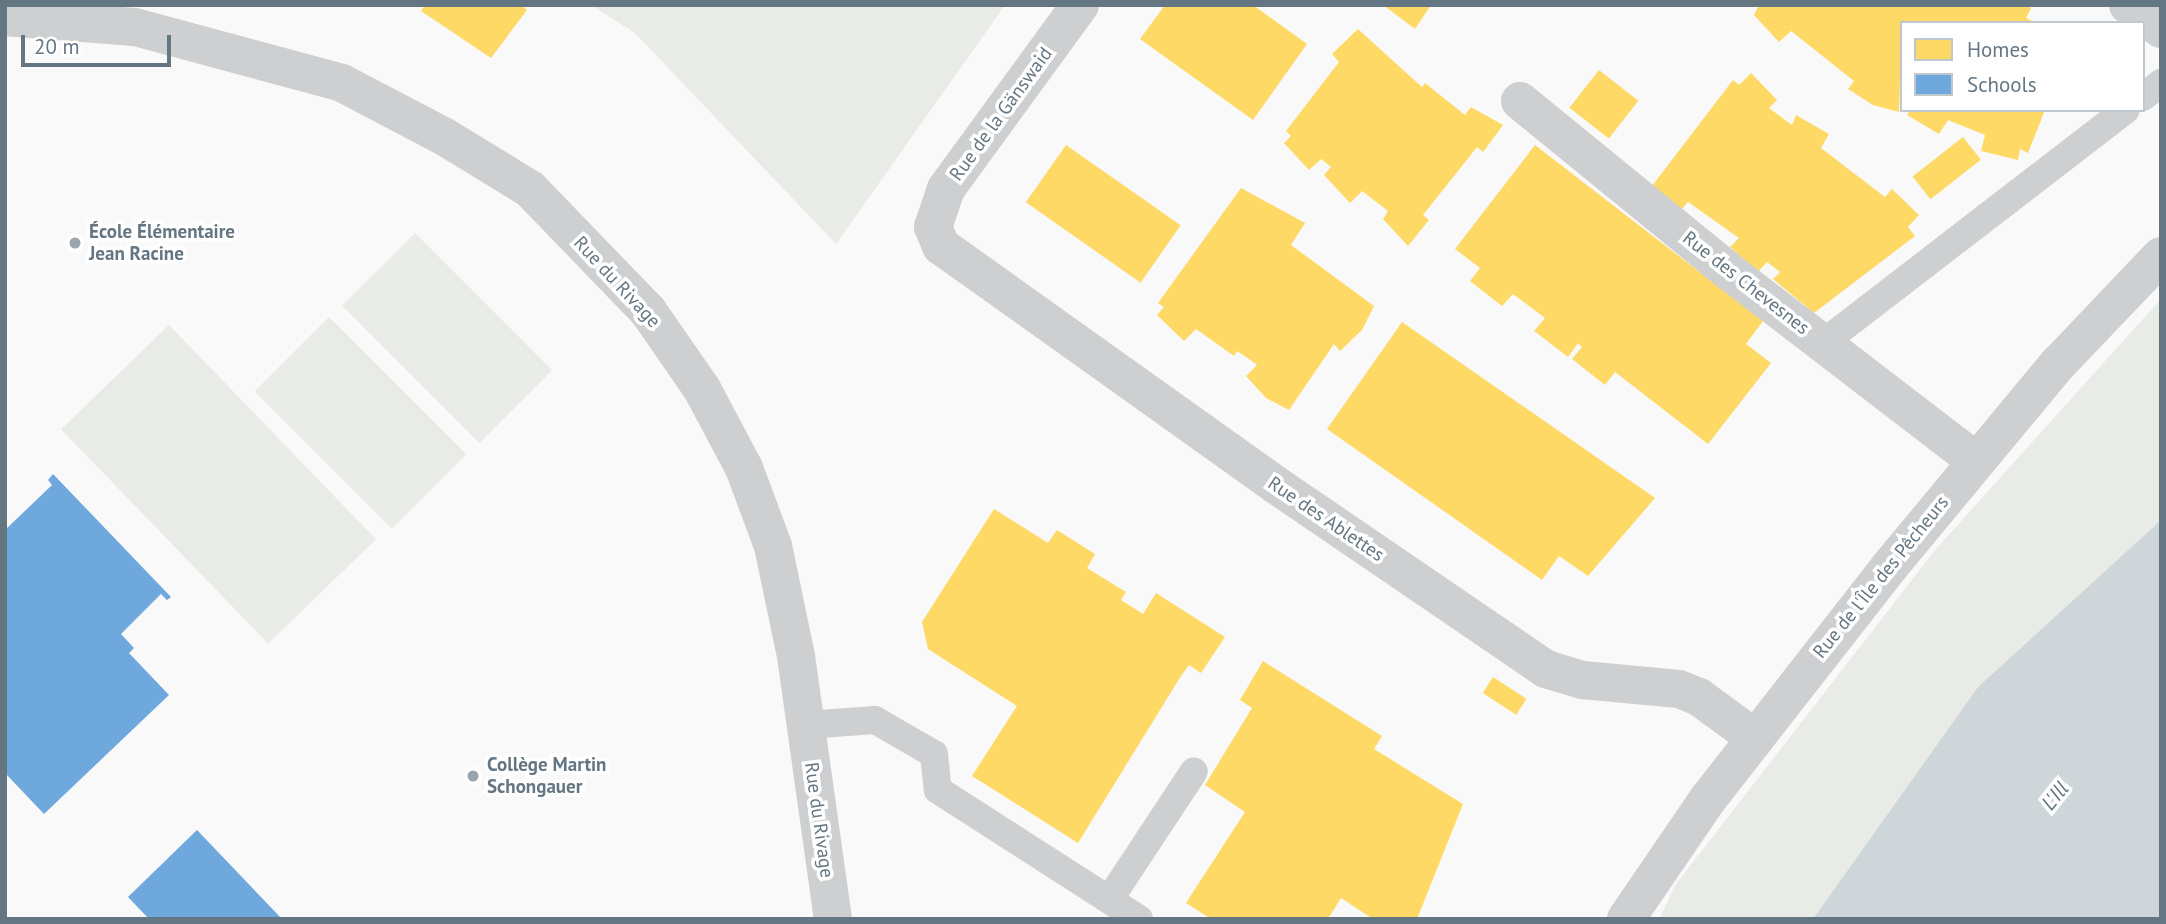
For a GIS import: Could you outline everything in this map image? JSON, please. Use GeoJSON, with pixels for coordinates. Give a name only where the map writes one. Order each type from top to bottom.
{"type":"FeatureCollection","features":[{"type":"Feature","properties":{"kind":"street","name":"Rue de la Gänswaid"},"geometry":{"type":"LineString","coordinates":[[933,227],[946,189],[1080,5]]}},
{"type":"Feature","properties":{"kind":"street"},"geometry":{"type":"LineString","coordinates":[[2128,5],[2161,29]]}},
{"type":"Feature","properties":{"kind":"street","name":"Rue du Rivage"},"geometry":{"type":"LineString","coordinates":[[5,17],[135,27],[342,83],[530,189],[648,311],[702,389],[744,468],[773,545],[806,725],[833,919]]}},
{"type":"Feature","properties":{"kind":"street","name":"Rue des Chevesnes"},"geometry":{"type":"LineString","coordinates":[[1520,101],[1823,343],[1975,460]]}},
{"type":"Feature","properties":{"kind":"street","name":"Rue des Ablettes"},"geometry":{"type":"LineString","coordinates":[[933,227],[936,240],[952,256],[1546,668],[1568,678],[1679,689],[1699,697],[1755,738]]}},
{"type":"Feature","properties":{"kind":"street","name":"Rue de l'Île des Pêcheurs"},"geometry":{"type":"LineString","coordinates":[[1626,919],[1659,866],[1755,738],[1975,460],[2126,289],[2161,256]]}},
{"type":"Feature","properties":{"kind":"lane"},"geometry":{"type":"LineString","coordinates":[[2145,95],[2161,83]]}},
{"type":"Feature","properties":{"kind":"lane"},"geometry":{"type":"LineString","coordinates":[[1823,343],[2123,112]]}},
{"type":"Feature","properties":{"kind":"lane"},"geometry":{"type":"LineString","coordinates":[[806,725],[875,720],[934,754],[938,790],[1139,919]]}},
{"type":"Feature","properties":{"kind":"lane"},"geometry":{"type":"LineString","coordinates":[[1109,900],[1194,771]]}},
{"type":"Feature","properties":{"kind":"shaded area"},"geometry":{"type":"Polygon","coordinates":[[[591,5],[1005,5],[836,244],[635,33],[591,5]]]}},
{"type":"Feature","properties":{"kind":"shaded area"},"geometry":{"type":"Polygon","coordinates":[[[415,233],[552,370],[479,443],[342,306],[415,233]]]}},
{"type":"Feature","properties":{"kind":"shaded area"},"geometry":{"type":"Polygon","coordinates":[[[2161,299],[2161,520],[1978,687],[1813,919],[1659,919],[1676,884],[1936,549],[2161,299]]]}},
{"type":"Feature","properties":{"kind":"shaded area"},"geometry":{"type":"Polygon","coordinates":[[[329,317],[466,454],[392,528],[255,391],[329,317]]]}},
{"type":"Feature","properties":{"kind":"shaded area"},"geometry":{"type":"Polygon","coordinates":[[[169,325],[376,539],[268,644],[61,429],[169,325]]]}},
{"type":"Feature","properties":{"kind":"water","name":"L'Ill"},"geometry":{"type":"Polygon","coordinates":[[[2161,520],[2161,919],[1813,919],[1978,687],[2161,520]]]}},
{"type":"Feature","properties":{"kind":"building: Homes"},"geometry":{"type":"Polygon","coordinates":[[[425,5],[521,5],[527,10],[491,58],[421,11],[425,5]]]}},
{"type":"Feature","properties":{"kind":"building: Homes"},"geometry":{"type":"Polygon","coordinates":[[[1165,5],[1253,5],[1307,44],[1253,120],[1140,39],[1165,5]]]}},
{"type":"Feature","properties":{"kind":"building: Homes"},"geometry":{"type":"Polygon","coordinates":[[[1383,5],[1431,5],[1415,29],[1383,5]]]}},
{"type":"Feature","properties":{"kind":"building: Homes"},"geometry":{"type":"Polygon","coordinates":[[[1759,5],[2026,5],[2031,8],[2026,18],[2033,21],[1900,21],[1899,112],[1873,105],[1848,89],[1854,81],[1791,31],[1779,42],[1754,15],[1759,5]]]}},
{"type":"Feature","properties":{"kind":"building: Homes"},"geometry":{"type":"Polygon","coordinates":[[[1358,29],[1422,87],[1425,83],[1465,115],[1471,107],[1503,125],[1483,152],[1477,147],[1423,215],[1429,220],[1408,246],[1383,219],[1388,211],[1362,191],[1350,203],[1324,175],[1331,167],[1321,159],[1309,170],[1284,143],[1291,136],[1286,131],[1339,62],[1332,54],[1358,29]]]}},
{"type":"Feature","properties":{"kind":"building: Homes"},"geometry":{"type":"Polygon","coordinates":[[[1599,70],[1638,101],[1609,139],[1569,108],[1599,70]]]}},
{"type":"Feature","properties":{"kind":"building: Homes"},"geometry":{"type":"Polygon","coordinates":[[[1751,73],[1777,100],[1769,108],[1792,125],[1796,115],[1829,134],[1821,148],[1885,197],[1892,189],[1919,215],[1908,227],[1915,236],[1814,313],[1773,279],[1780,272],[1767,262],[1758,272],[1730,247],[1739,238],[1688,202],[1681,210],[1652,186],[1733,80],[1739,85],[1751,73]]]}},
{"type":"Feature","properties":{"kind":"building: Homes"},"geometry":{"type":"Polygon","coordinates":[[[1909,112],[2044,112],[2028,153],[2020,149],[2018,160],[1981,151],[1985,135],[1948,120],[1939,134],[1907,115],[1909,112]]]}},
{"type":"Feature","properties":{"kind":"building: Homes"},"geometry":{"type":"Polygon","coordinates":[[[1963,137],[1981,160],[1930,199],[1913,176],[1963,137]]]}},
{"type":"Feature","properties":{"kind":"building: Homes"},"geometry":{"type":"Polygon","coordinates":[[[1066,145],[1181,225],[1141,283],[1026,202],[1066,145]]]}},
{"type":"Feature","properties":{"kind":"building: Homes"},"geometry":{"type":"Polygon","coordinates":[[[1535,145],[1763,321],[1746,344],[1771,363],[1708,444],[1615,372],[1605,385],[1572,359],[1582,347],[1578,343],[1568,357],[1534,331],[1545,318],[1513,294],[1502,306],[1470,281],[1480,268],[1455,249],[1535,145]]]}},
{"type":"Feature","properties":{"kind":"building: Homes"},"geometry":{"type":"Polygon","coordinates":[[[1241,188],[1305,223],[1291,245],[1374,306],[1362,330],[1340,351],[1334,344],[1289,410],[1266,398],[1246,376],[1257,365],[1249,359],[1237,351],[1234,356],[1196,329],[1184,341],[1157,315],[1164,307],[1158,303],[1241,188]]]}},
{"type":"Feature","properties":{"kind":"building: Homes"},"geometry":{"type":"Polygon","coordinates":[[[1402,322],[1655,498],[1588,576],[1559,556],[1542,580],[1327,429],[1402,322]]]}},
{"type":"Feature","properties":{"kind":"building: Homes"},"geometry":{"type":"Polygon","coordinates":[[[994,509],[1048,543],[1057,530],[1095,554],[1087,568],[1126,592],[1121,600],[1143,614],[1156,593],[1225,637],[1201,673],[1189,665],[1181,676],[1078,843],[972,776],[1017,706],[928,649],[922,622],[994,509]]]}},
{"type":"Feature","properties":{"kind":"building: Homes"},"geometry":{"type":"Polygon","coordinates":[[[1263,661],[1382,736],[1374,749],[1463,804],[1417,919],[1373,919],[1341,898],[1328,919],[1211,919],[1186,903],[1245,812],[1205,785],[1252,708],[1240,700],[1263,661]]]}},
{"type":"Feature","properties":{"kind":"building: Homes"},"geometry":{"type":"Polygon","coordinates":[[[1493,677],[1527,699],[1516,715],[1483,693],[1493,677]]]}},
{"type":"Feature","properties":{"kind":"building: Schools"},"geometry":{"type":"Polygon","coordinates":[[[53,474],[171,597],[167,600],[161,594],[121,634],[134,648],[129,653],[169,695],[44,814],[5,773],[5,530],[52,485],[48,480],[53,474]]]}},
{"type":"Feature","properties":{"kind":"building: Schools"},"geometry":{"type":"Polygon","coordinates":[[[197,830],[282,919],[149,919],[128,897],[197,830]]]}},
{"type":"Feature","properties":{"kind":"place","name":"École Élémentaire Jean Racine"},"geometry":{"type":"Point","coordinates":[75,243]}},
{"type":"Feature","properties":{"kind":"place","name":"Collège Martin Schongauer"},"geometry":{"type":"Point","coordinates":[473,776]}}]}
